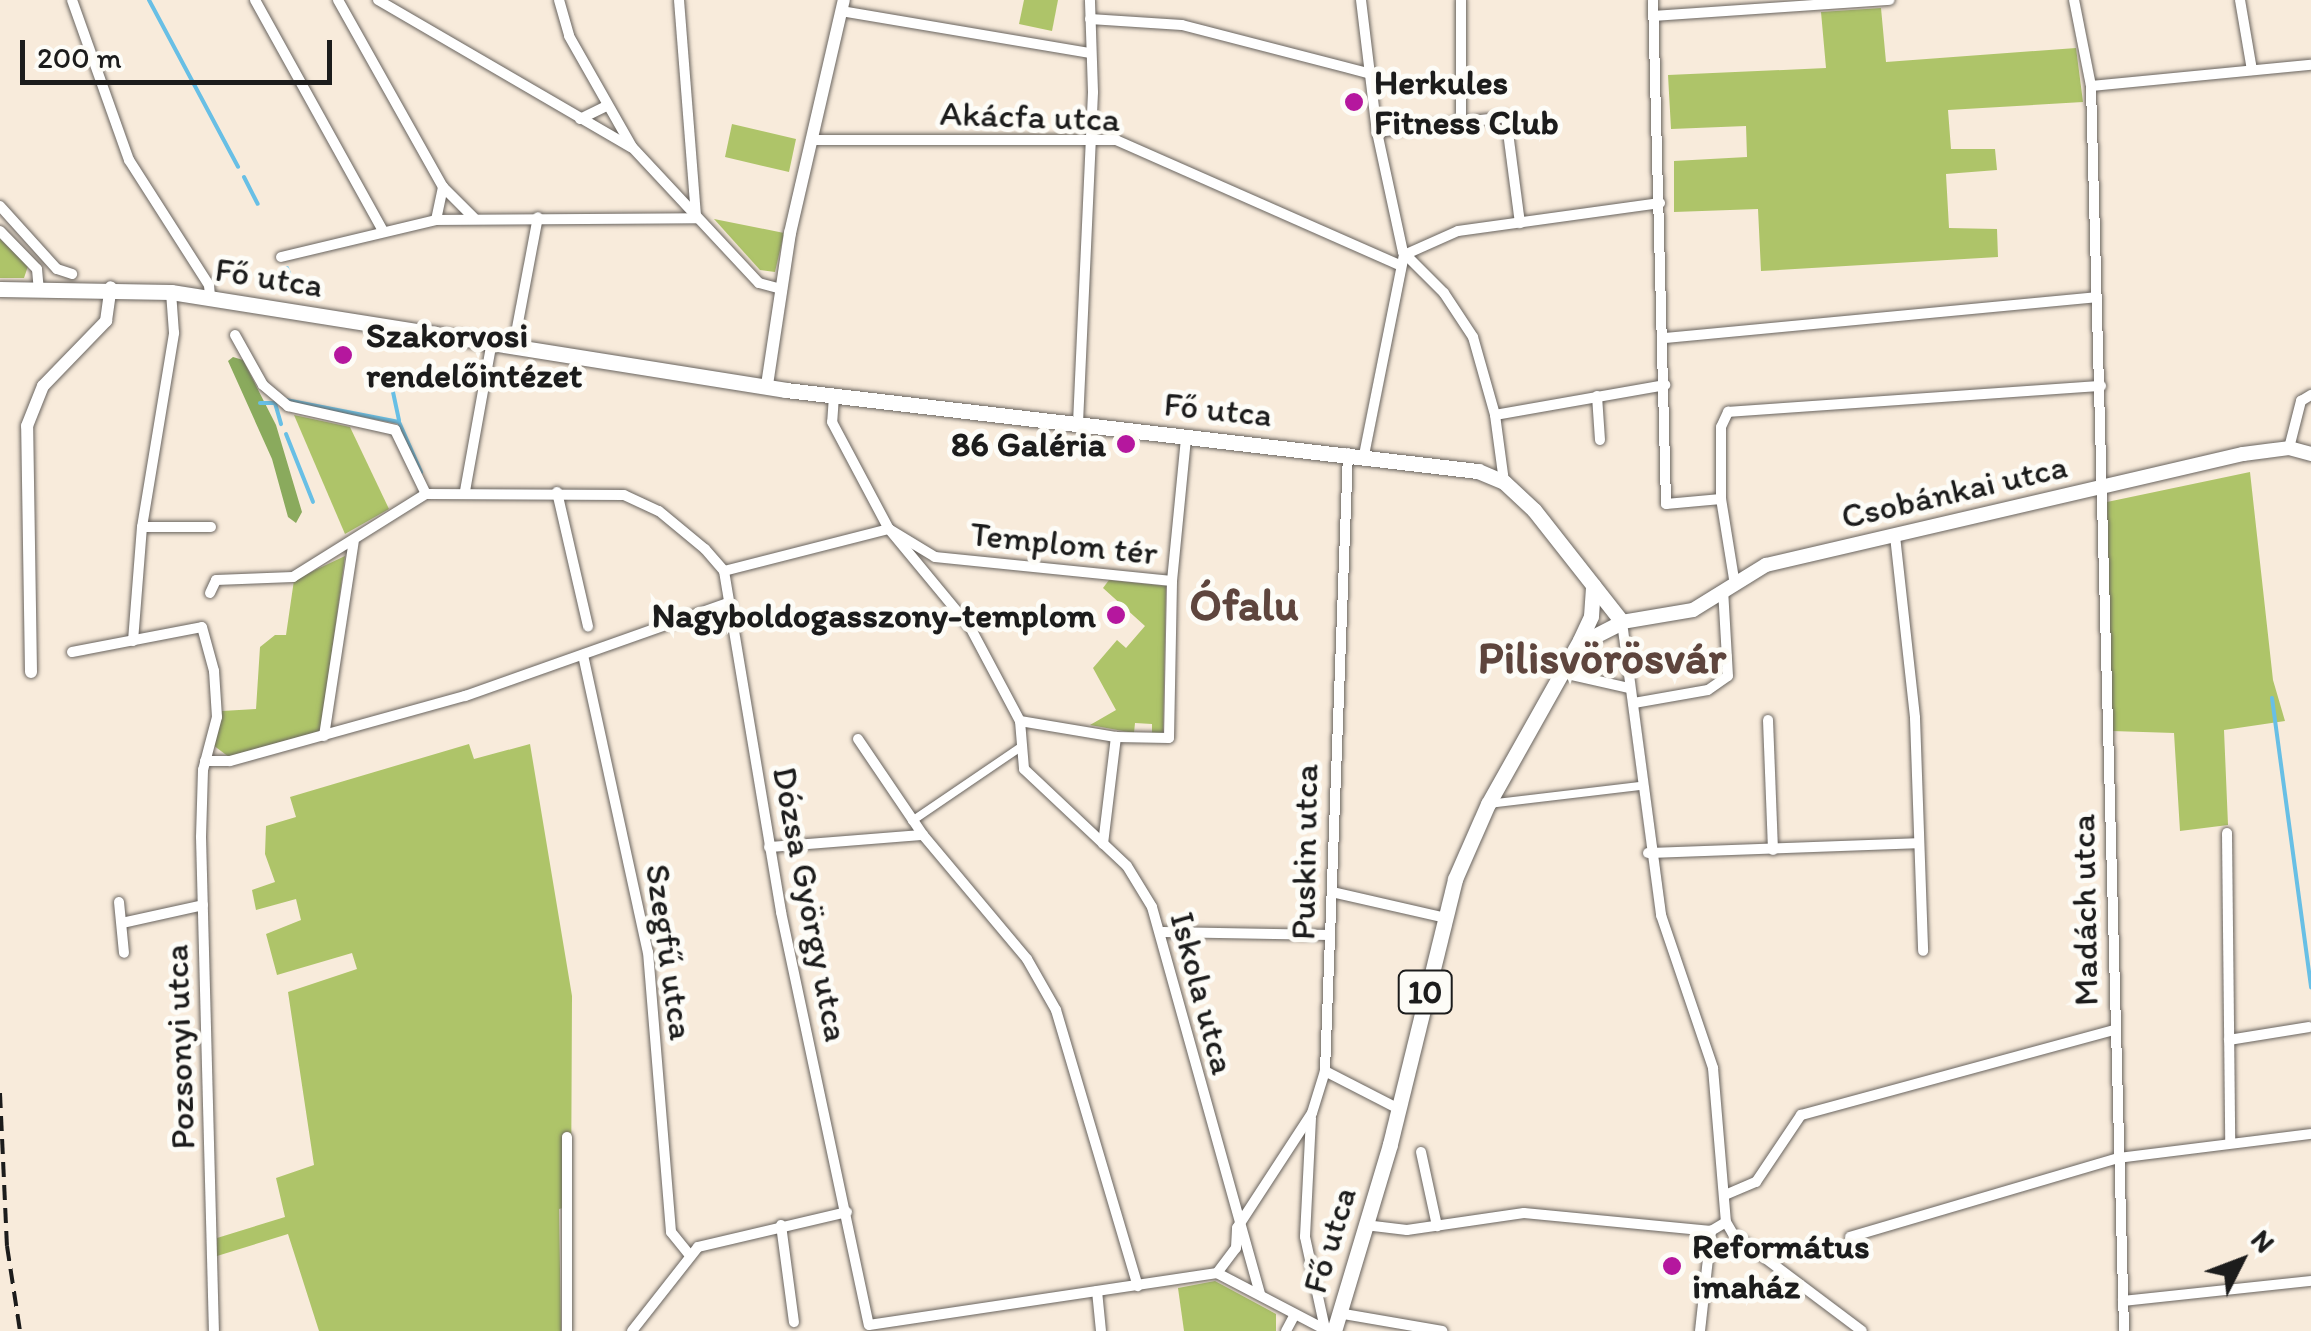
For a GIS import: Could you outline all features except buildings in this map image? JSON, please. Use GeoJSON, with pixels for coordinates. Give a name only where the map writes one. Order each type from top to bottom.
{"type":"FeatureCollection","features":[{"type":"Feature","properties":{"kind":"main road","name":"Fő utca"},"geometry":{"type":"LineString","coordinates":[[0,289],[111,287],[171,292],[490,347],[834,396],[1356,454],[1466,469],[1504,482],[1568,546],[1592,584],[1591,616],[1566,668],[1488,804],[1442,917],[1399,1109],[1338,1314],[1329,1330]]}},
{"type":"Feature","properties":{"kind":"main road","name":"Csobánkai utca"},"geometry":{"type":"LineString","coordinates":[[1619,621],[1685,613],[1766,565],[2289,448],[2311,454]]}},
{"type":"Feature","properties":{"kind":"main road"},"geometry":{"type":"LineString","coordinates":[[1592,584],[1619,621]]}},
{"type":"Feature","properties":{"kind":"main road"},"geometry":{"type":"LineString","coordinates":[[1591,616],[1619,621]]}},
{"type":"Feature","properties":{"kind":"main road"},"geometry":{"type":"LineString","coordinates":[[1566,668],[1619,621]]}},
{"type":"Feature","properties":{"kind":"street"},"geometry":{"type":"LineString","coordinates":[[72,0],[129,160],[209,285],[210,298]]}},
{"type":"Feature","properties":{"kind":"street"},"geometry":{"type":"LineString","coordinates":[[255,0],[383,230]]}},
{"type":"Feature","properties":{"kind":"street"},"geometry":{"type":"LineString","coordinates":[[338,0],[443,188],[474,218]]}},
{"type":"Feature","properties":{"kind":"street"},"geometry":{"type":"LineString","coordinates":[[378,0],[632,147]]}},
{"type":"Feature","properties":{"kind":"street"},"geometry":{"type":"LineString","coordinates":[[559,0],[569,36],[632,147],[760,282],[782,290]]}},
{"type":"Feature","properties":{"kind":"street"},"geometry":{"type":"LineString","coordinates":[[679,0],[696,218]]}},
{"type":"Feature","properties":{"kind":"street"},"geometry":{"type":"LineString","coordinates":[[1078,424],[1090,138],[1090,0]]}},
{"type":"Feature","properties":{"kind":"street"},"geometry":{"type":"LineString","coordinates":[[1361,0],[1377,132],[1402,260],[1467,325],[1495,415],[1504,482]]}},
{"type":"Feature","properties":{"kind":"street"},"geometry":{"type":"LineString","coordinates":[[1461,0],[1461,122]]}},
{"type":"Feature","properties":{"kind":"street"},"geometry":{"type":"LineString","coordinates":[[1653,0],[1665,338],[1666,504],[1721,499]]}},
{"type":"Feature","properties":{"kind":"street"},"geometry":{"type":"LineString","coordinates":[[1654,16],[1787,3],[1889,0]]}},
{"type":"Feature","properties":{"kind":"street","name":"Madách utca"},"geometry":{"type":"LineString","coordinates":[[2074,0],[2092,86],[2124,1331]]}},
{"type":"Feature","properties":{"kind":"street"},"geometry":{"type":"LineString","coordinates":[[2240,0],[2252,70]]}},
{"type":"Feature","properties":{"kind":"street"},"geometry":{"type":"LineString","coordinates":[[767,386],[782,290],[843,5],[1090,53]]}},
{"type":"Feature","properties":{"kind":"street"},"geometry":{"type":"LineString","coordinates":[[1090,18],[1182,25],[1368,73]]}},
{"type":"Feature","properties":{"kind":"street"},"geometry":{"type":"LineString","coordinates":[[2092,86],[2311,65]]}},
{"type":"Feature","properties":{"kind":"street"},"geometry":{"type":"LineString","coordinates":[[580,118],[607,106]]}},
{"type":"Feature","properties":{"kind":"street"},"geometry":{"type":"LineString","coordinates":[[1377,132],[1508,118],[1520,224]]}},
{"type":"Feature","properties":{"kind":"street","name":"Akácfa utca"},"geometry":{"type":"LineString","coordinates":[[812,140],[1090,138],[1136,147],[1402,260]]}},
{"type":"Feature","properties":{"kind":"street"},"geometry":{"type":"LineString","coordinates":[[436,220],[443,188]]}},
{"type":"Feature","properties":{"kind":"street"},"geometry":{"type":"LineString","coordinates":[[1402,260],[1458,231],[1660,204]]}},
{"type":"Feature","properties":{"kind":"street"},"geometry":{"type":"LineString","coordinates":[[0,206],[57,269],[72,274]]}},
{"type":"Feature","properties":{"kind":"street"},"geometry":{"type":"LineString","coordinates":[[513,350],[538,217]]}},
{"type":"Feature","properties":{"kind":"street"},"geometry":{"type":"LineString","coordinates":[[281,258],[436,220],[696,218]]}},
{"type":"Feature","properties":{"kind":"street"},"geometry":{"type":"LineString","coordinates":[[0,230],[37,270],[38,290]]}},
{"type":"Feature","properties":{"kind":"street","name":"Puskin utca"},"geometry":{"type":"LineString","coordinates":[[1217,1273],[1236,1248],[1237,1228],[1312,1113],[1324,1071],[1356,454],[1402,260]]}},
{"type":"Feature","properties":{"kind":"street"},"geometry":{"type":"LineString","coordinates":[[31,672],[26,426],[43,386],[106,321],[111,287]]}},
{"type":"Feature","properties":{"kind":"street"},"geometry":{"type":"LineString","coordinates":[[72,652],[133,641],[142,527],[174,333],[171,292]]}},
{"type":"Feature","properties":{"kind":"street"},"geometry":{"type":"LineString","coordinates":[[1665,338],[2096,297]]}},
{"type":"Feature","properties":{"kind":"street"},"geometry":{"type":"LineString","coordinates":[[235,334],[238,349],[274,397],[288,406],[395,430],[426,494]]}},
{"type":"Feature","properties":{"kind":"street"},"geometry":{"type":"LineString","coordinates":[[465,491],[490,347]]}},
{"type":"Feature","properties":{"kind":"street"},"geometry":{"type":"LineString","coordinates":[[1495,415],[1665,385]]}},
{"type":"Feature","properties":{"kind":"street"},"geometry":{"type":"LineString","coordinates":[[1634,703],[1724,681],[1730,670],[1721,499],[1723,416],[2101,386]]}},
{"type":"Feature","properties":{"kind":"street"},"geometry":{"type":"LineString","coordinates":[[2289,448],[2301,401],[2311,395]]}},
{"type":"Feature","properties":{"kind":"street","name":"Iskola utca"},"geometry":{"type":"LineString","coordinates":[[834,396],[832,422],[889,529],[970,627],[1020,721],[1020,747],[1032,781],[1104,844],[1140,882],[1163,932],[1237,1228],[1260,1295]]}},
{"type":"Feature","properties":{"kind":"street"},"geometry":{"type":"LineString","coordinates":[[1597,396],[1600,440]]}},
{"type":"Feature","properties":{"kind":"street"},"geometry":{"type":"LineString","coordinates":[[1172,582],[1186,436]]}},
{"type":"Feature","properties":{"kind":"street"},"geometry":{"type":"LineString","coordinates":[[557,492],[588,626]]}},
{"type":"Feature","properties":{"kind":"street"},"geometry":{"type":"LineString","coordinates":[[210,593],[216,580],[294,577],[426,494],[557,492],[642,501],[683,527],[724,571],[889,529]]}},
{"type":"Feature","properties":{"kind":"street"},"geometry":{"type":"LineString","coordinates":[[142,527],[211,526]]}},
{"type":"Feature","properties":{"kind":"street","name":"Templom tér"},"geometry":{"type":"LineString","coordinates":[[889,529],[934,557],[1172,582],[1169,738],[1116,737],[1020,721]]}},
{"type":"Feature","properties":{"kind":"street"},"geometry":{"type":"LineString","coordinates":[[1895,536],[1915,718],[1924,950]]}},
{"type":"Feature","properties":{"kind":"street"},"geometry":{"type":"LineString","coordinates":[[324,736],[354,541]]}},
{"type":"Feature","properties":{"kind":"street","name":"Dózsa György utca"},"geometry":{"type":"LineString","coordinates":[[724,571],[769,847],[847,1212],[867,1328],[1217,1273]]}},
{"type":"Feature","properties":{"kind":"street"},"geometry":{"type":"LineString","coordinates":[[205,761],[230,761],[324,736],[582,655],[728,603]]}},
{"type":"Feature","properties":{"kind":"street"},"geometry":{"type":"LineString","coordinates":[[1619,621],[1634,703],[1648,852],[1661,916],[1713,1068],[1726,1222],[1732,1234],[1862,1331]]}},
{"type":"Feature","properties":{"kind":"street","name":"Pozsonyi utca"},"geometry":{"type":"LineString","coordinates":[[133,641],[204,629],[217,694],[205,761],[203,905],[214,1331]]}},
{"type":"Feature","properties":{"kind":"street","name":"Szegfű utca"},"geometry":{"type":"LineString","coordinates":[[582,655],[648,952],[672,1232],[690,1254]]}},
{"type":"Feature","properties":{"kind":"street"},"geometry":{"type":"LineString","coordinates":[[1566,668],[1629,688]]}},
{"type":"Feature","properties":{"kind":"street"},"geometry":{"type":"LineString","coordinates":[[1768,720],[1773,850]]}},
{"type":"Feature","properties":{"kind":"street"},"geometry":{"type":"LineString","coordinates":[[1104,844],[1116,737]]}},
{"type":"Feature","properties":{"kind":"street"},"geometry":{"type":"LineString","coordinates":[[858,740],[912,821],[1000,923],[1056,1010],[1138,1286]]}},
{"type":"Feature","properties":{"kind":"street"},"geometry":{"type":"LineString","coordinates":[[912,821],[1020,747]]}},
{"type":"Feature","properties":{"kind":"street"},"geometry":{"type":"LineString","coordinates":[[1488,804],[1640,786]]}},
{"type":"Feature","properties":{"kind":"street"},"geometry":{"type":"LineString","coordinates":[[2227,833],[2230,1143]]}},
{"type":"Feature","properties":{"kind":"street"},"geometry":{"type":"LineString","coordinates":[[769,847],[923,835]]}},
{"type":"Feature","properties":{"kind":"street"},"geometry":{"type":"LineString","coordinates":[[1648,852],[1918,843]]}},
{"type":"Feature","properties":{"kind":"street"},"geometry":{"type":"LineString","coordinates":[[1332,892],[1442,917]]}},
{"type":"Feature","properties":{"kind":"street"},"geometry":{"type":"LineString","coordinates":[[120,902],[124,953]]}},
{"type":"Feature","properties":{"kind":"street"},"geometry":{"type":"LineString","coordinates":[[122,923],[203,905]]}},
{"type":"Feature","properties":{"kind":"street"},"geometry":{"type":"LineString","coordinates":[[1163,932],[1330,934]]}},
{"type":"Feature","properties":{"kind":"street"},"geometry":{"type":"LineString","coordinates":[[2229,1040],[2309,1027]]}},
{"type":"Feature","properties":{"kind":"street"},"geometry":{"type":"LineString","coordinates":[[1725,1195],[1756,1182],[1801,1115],[2114,1030]]}},
{"type":"Feature","properties":{"kind":"street"},"geometry":{"type":"LineString","coordinates":[[1324,1071],[1399,1109]]}},
{"type":"Feature","properties":{"kind":"street"},"geometry":{"type":"LineString","coordinates":[[1312,1113],[1305,1236],[1329,1330]]}},
{"type":"Feature","properties":{"kind":"street"},"geometry":{"type":"LineString","coordinates":[[1850,1237],[2118,1158],[2311,1134]]}},
{"type":"Feature","properties":{"kind":"street"},"geometry":{"type":"LineString","coordinates":[[567,1137],[567,1331]]}},
{"type":"Feature","properties":{"kind":"street"},"geometry":{"type":"LineString","coordinates":[[1421,1152],[1436,1226]]}},
{"type":"Feature","properties":{"kind":"street"},"geometry":{"type":"LineString","coordinates":[[632,1331],[690,1254],[706,1243],[847,1212]]}},
{"type":"Feature","properties":{"kind":"street"},"geometry":{"type":"LineString","coordinates":[[1365,1226],[1436,1226],[1524,1213],[1711,1232],[1726,1222]]}},
{"type":"Feature","properties":{"kind":"street"},"geometry":{"type":"LineString","coordinates":[[781,1225],[794,1322]]}},
{"type":"Feature","properties":{"kind":"street"},"geometry":{"type":"LineString","coordinates":[[1700,1331],[1711,1232]]}},
{"type":"Feature","properties":{"kind":"street"},"geometry":{"type":"LineString","coordinates":[[1217,1273],[1294,1316],[1329,1330]]}},
{"type":"Feature","properties":{"kind":"street"},"geometry":{"type":"LineString","coordinates":[[2123,1301],[2311,1281]]}},
{"type":"Feature","properties":{"kind":"street"},"geometry":{"type":"LineString","coordinates":[[1096,1291],[1102,1331]]}},
{"type":"Feature","properties":{"kind":"street"},"geometry":{"type":"LineString","coordinates":[[1338,1314],[1442,1331]]}},
{"type":"Feature","properties":{"kind":"street"},"geometry":{"type":"LineString","coordinates":[[1286,1331],[1294,1316]]}},
{"type":"Feature","properties":{"kind":"green space"},"geometry":{"type":"Polygon","coordinates":[[[1024,0],[1058,0],[1052,31],[1019,24],[1024,0]]]}},
{"type":"Feature","properties":{"kind":"green space"},"geometry":{"type":"Polygon","coordinates":[[[1881,8],[1886,62],[2076,48],[2083,102],[1948,110],[1951,149],[1995,149],[1997,170],[1946,174],[1949,228],[1997,229],[1998,257],[1761,271],[1758,209],[1674,212],[1674,161],[1747,157],[1746,126],[1671,129],[1668,75],[1826,68],[1821,12],[1881,8]]]}},
{"type":"Feature","properties":{"kind":"green space"},"geometry":{"type":"Polygon","coordinates":[[[732,124],[796,139],[789,172],[725,157],[732,124]]]}},
{"type":"Feature","properties":{"kind":"green space"},"geometry":{"type":"Polygon","coordinates":[[[714,219],[784,233],[775,272],[760,270],[714,219]]]}},
{"type":"Feature","properties":{"kind":"green space"},"geometry":{"type":"Polygon","coordinates":[[[0,239],[28,266],[24,278],[0,278],[0,239]]]}},
{"type":"Feature","properties":{"kind":"green space"},"geometry":{"type":"Polygon","coordinates":[[[233,357],[243,360],[276,425],[302,512],[296,523],[288,517],[272,459],[228,361],[233,357]]]}},
{"type":"Feature","properties":{"kind":"green space"},"geometry":{"type":"Polygon","coordinates":[[[294,415],[350,427],[389,509],[345,534],[294,415]]]}},
{"type":"Feature","properties":{"kind":"green space"},"geometry":{"type":"Polygon","coordinates":[[[2250,472],[2273,680],[2285,721],[2224,730],[2228,825],[2180,831],[2174,733],[2112,731],[2107,502],[2250,472]]]}},
{"type":"Feature","properties":{"kind":"green space"},"geometry":{"type":"Polygon","coordinates":[[[345,556],[321,732],[229,757],[213,745],[222,711],[256,709],[260,647],[275,635],[286,635],[294,580],[345,556]]]}},
{"type":"Feature","properties":{"kind":"green space"},"geometry":{"type":"Polygon","coordinates":[[[1109,580],[1166,586],[1163,735],[1152,734],[1152,724],[1135,723],[1134,733],[1090,725],[1116,710],[1093,668],[1117,640],[1126,648],[1145,626],[1103,588],[1109,580]]]}},
{"type":"Feature","properties":{"kind":"green space"},"geometry":{"type":"Polygon","coordinates":[[[469,744],[474,759],[530,744],[572,996],[571,1206],[559,1209],[561,1331],[319,1331],[288,1234],[217,1256],[217,1238],[285,1217],[276,1178],[314,1165],[288,992],[357,969],[352,953],[277,975],[266,934],[301,920],[296,899],[256,910],[252,890],[275,882],[265,854],[266,826],[296,817],[290,797],[469,744]]]}},
{"type":"Feature","properties":{"kind":"green space"},"geometry":{"type":"Polygon","coordinates":[[[1215,1281],[1276,1314],[1276,1331],[1184,1331],[1178,1288],[1215,1281]]]}},
{"type":"Feature","properties":{"kind":"waterway"},"geometry":{"type":"LineString","coordinates":[[149,0],[238,167]]}},
{"type":"Feature","properties":{"kind":"waterway"},"geometry":{"type":"LineString","coordinates":[[244,177],[258,204]]}},
{"type":"Feature","properties":{"kind":"waterway"},"geometry":{"type":"LineString","coordinates":[[287,268],[296,292]]}},
{"type":"Feature","properties":{"kind":"waterway"},"geometry":{"type":"LineString","coordinates":[[393,392],[399,420]]}},
{"type":"Feature","properties":{"kind":"waterway"},"geometry":{"type":"LineString","coordinates":[[286,400],[399,422],[421,472]]}},
{"type":"Feature","properties":{"kind":"waterway"},"geometry":{"type":"LineString","coordinates":[[260,403],[275,403],[281,424]]}},
{"type":"Feature","properties":{"kind":"waterway"},"geometry":{"type":"LineString","coordinates":[[286,434],[313,502]]}},
{"type":"Feature","properties":{"kind":"waterway"},"geometry":{"type":"LineString","coordinates":[[2272,698],[2311,987]]}},
{"type":"Feature","properties":{"kind":"railway"},"geometry":{"type":"LineString","coordinates":[[0,1093],[7,1246],[20,1331]]}},
{"type":"Feature","properties":{"kind":"place","name":"Herkules Fitness Club"},"geometry":{"type":"Point","coordinates":[1354,102]}},
{"type":"Feature","properties":{"kind":"place","name":"Szakorvosi rendelőintézet"},"geometry":{"type":"Point","coordinates":[343,355]}},
{"type":"Feature","properties":{"kind":"place","name":"86 Galéria"},"geometry":{"type":"Point","coordinates":[1126,444]}},
{"type":"Feature","properties":{"kind":"place","name":"Nagyboldogasszony-templom"},"geometry":{"type":"Point","coordinates":[1116,615]}},
{"type":"Feature","properties":{"kind":"place","name":"Református imaház"},"geometry":{"type":"Point","coordinates":[1672,1266]}},
{"type":"Feature","properties":{"kind":"district","name":"Ófalu"},"geometry":{"type":"Point","coordinates":[1244,605]}},
{"type":"Feature","properties":{"kind":"district","name":"Pilisvörösvár"},"geometry":{"type":"Point","coordinates":[1602,658]}}]}
